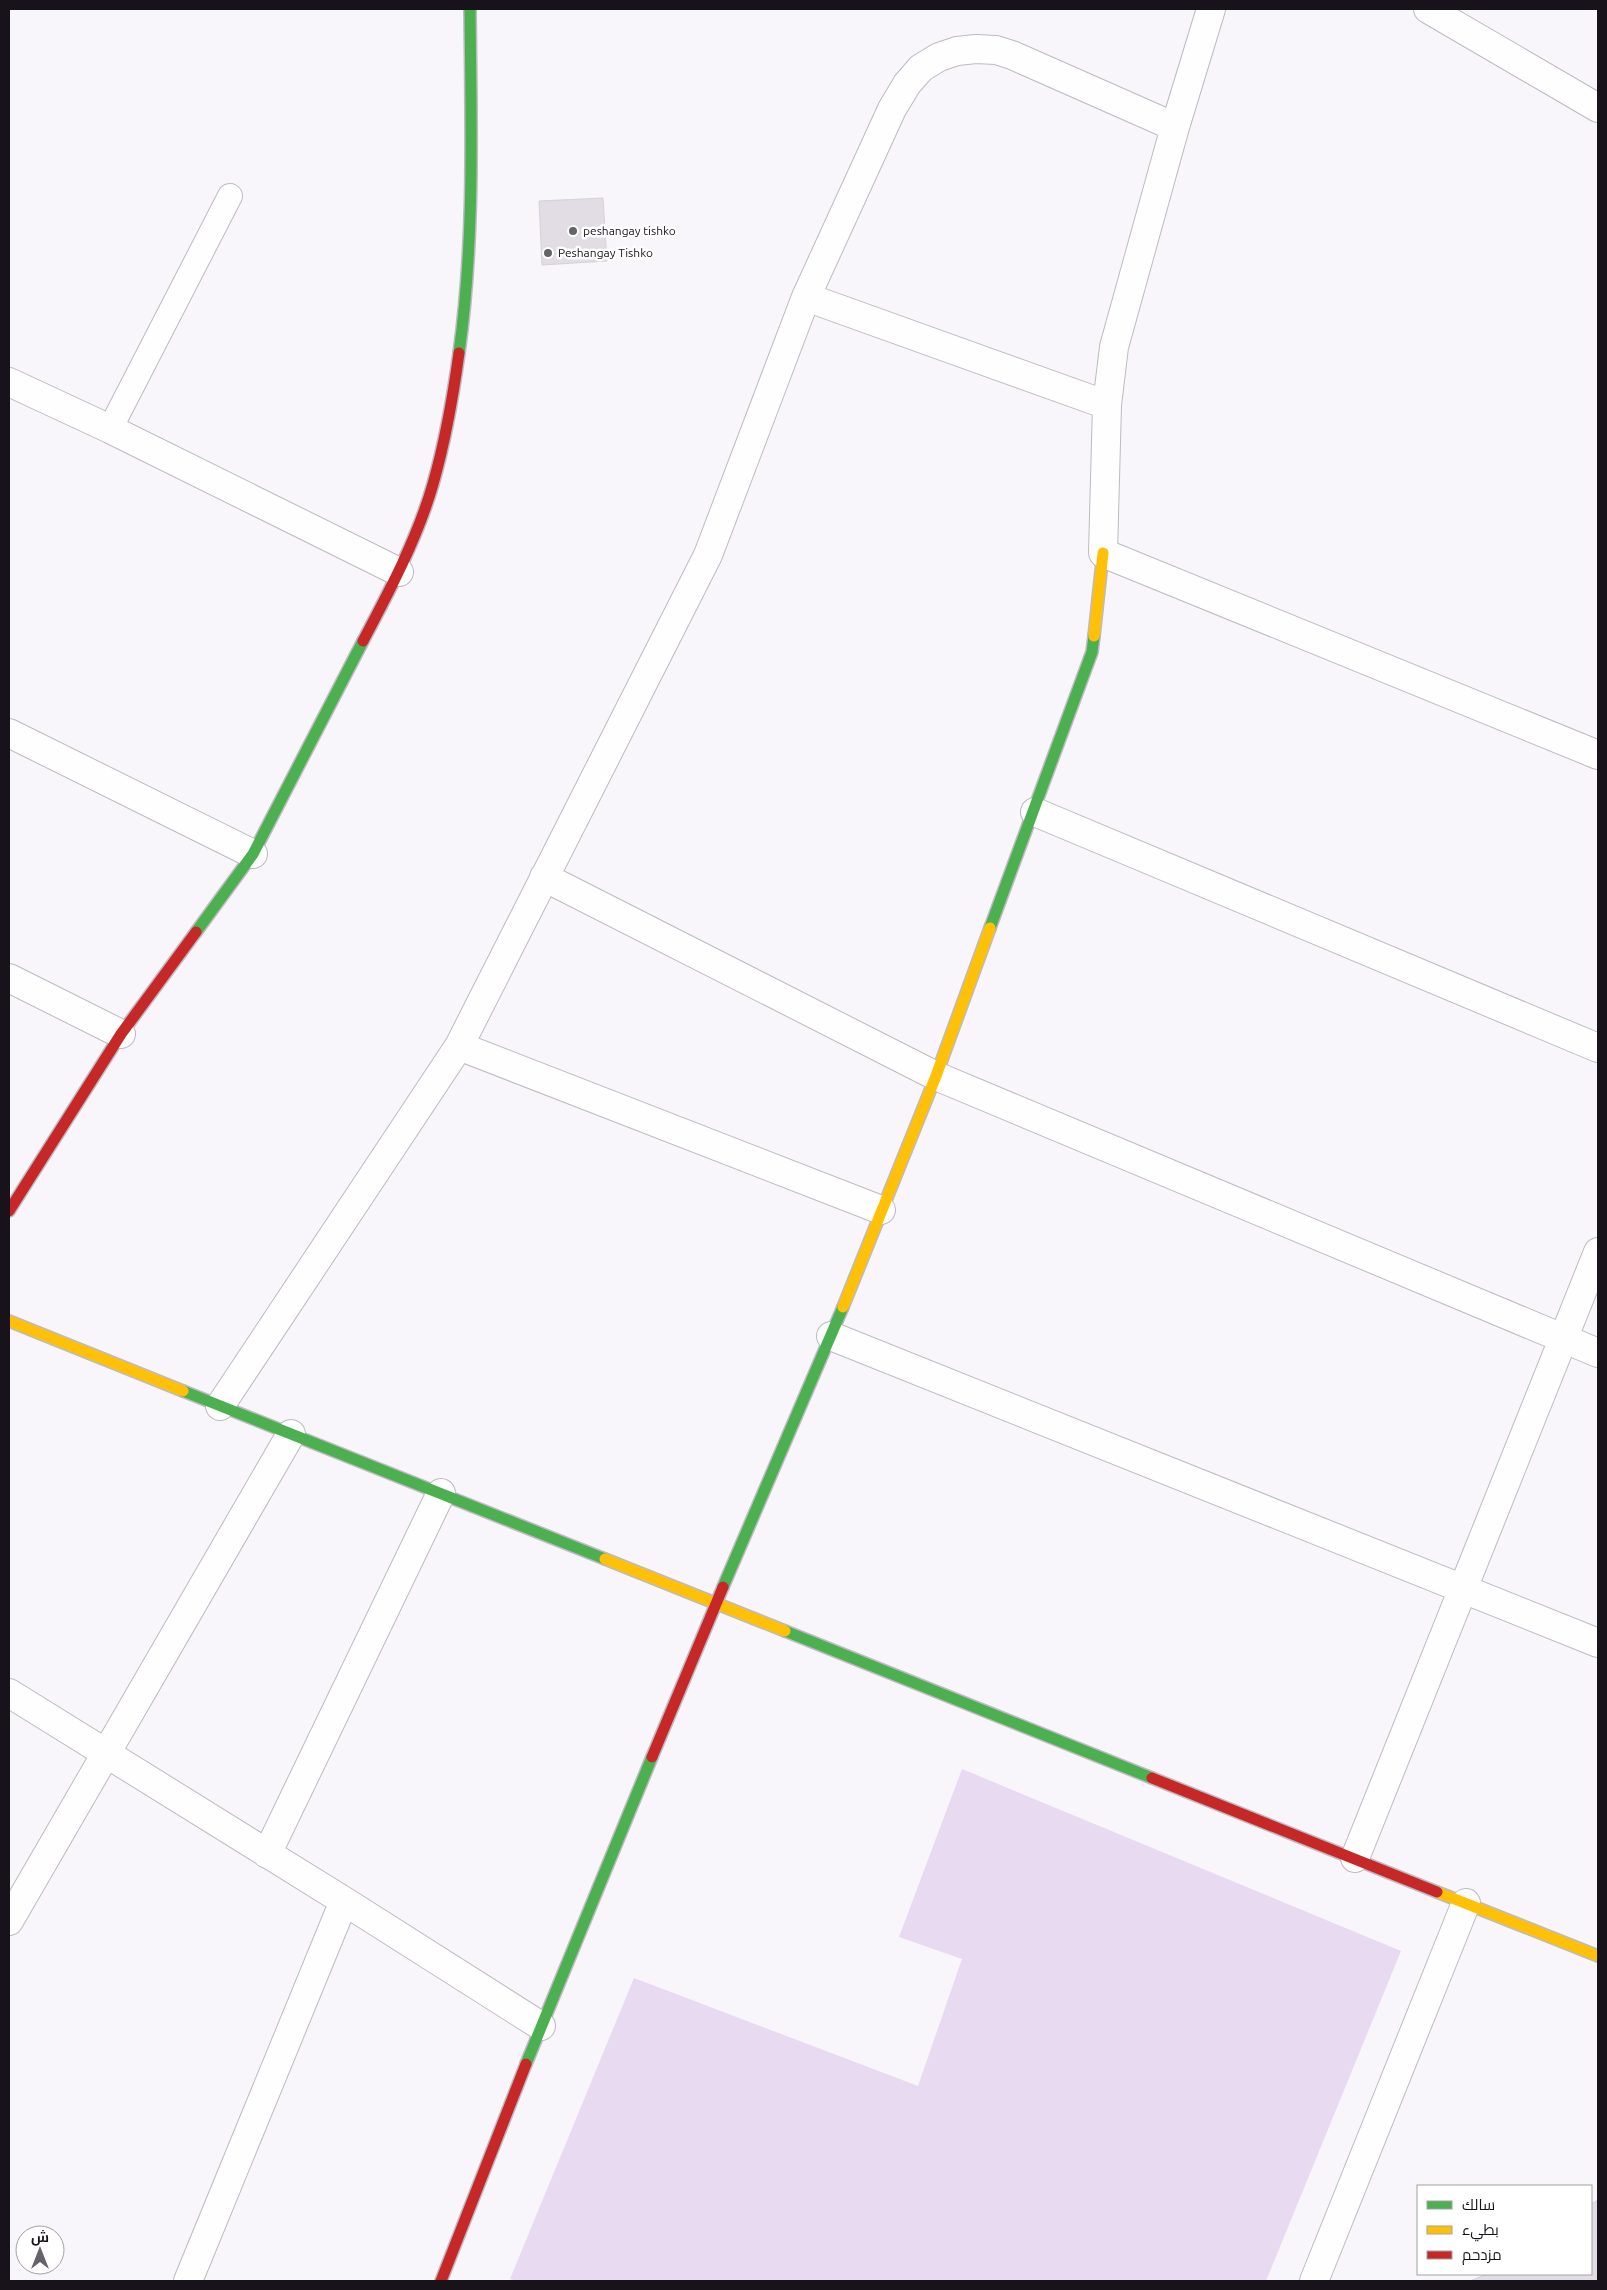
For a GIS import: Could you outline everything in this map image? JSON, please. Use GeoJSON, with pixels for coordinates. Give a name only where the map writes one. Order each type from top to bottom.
{"type":"FeatureCollection","features":[{"type":"Feature","properties":{"kind":"street"},"geometry":{"type":"LineString","coordinates":[[9,1211],[121,1034],[253,854],[399,572],[433,485],[454,392],[466,303],[471,208],[470,9]]}},
{"type":"Feature","properties":{"kind":"street"},"geometry":{"type":"LineString","coordinates":[[443,2281],[541,2026],[716,1603],[831,1336],[936,1076],[1035,812],[1092,652],[1104,553],[1107,405],[1114,347],[1175,127],[1211,9]]}},
{"type":"Feature","properties":{"kind":"street"},"geometry":{"type":"LineString","coordinates":[[1428,9],[1598,108]]}},
{"type":"Feature","properties":{"kind":"street"},"geometry":{"type":"LineString","coordinates":[[220,1406],[459,1046],[708,555],[806,297],[892,109],[907,84],[921,68],[939,57],[957,51],[976,49],[996,50],[1012,55],[1175,127]]}},
{"type":"Feature","properties":{"kind":"street"},"geometry":{"type":"LineString","coordinates":[[806,297],[1107,405]]}},
{"type":"Feature","properties":{"kind":"street"},"geometry":{"type":"LineString","coordinates":[[9,382],[110,429],[399,572]]}},
{"type":"Feature","properties":{"kind":"street"},"geometry":{"type":"LineString","coordinates":[[1104,553],[1598,755]]}},
{"type":"Feature","properties":{"kind":"street"},"geometry":{"type":"LineString","coordinates":[[9,732],[253,854]]}},
{"type":"Feature","properties":{"kind":"street"},"geometry":{"type":"LineString","coordinates":[[1035,812],[1598,1048]]}},
{"type":"Feature","properties":{"kind":"street"},"geometry":{"type":"LineString","coordinates":[[544,877],[936,1076],[1598,1352]]}},
{"type":"Feature","properties":{"kind":"street"},"geometry":{"type":"LineString","coordinates":[[9,978],[121,1034]]}},
{"type":"Feature","properties":{"kind":"street"},"geometry":{"type":"LineString","coordinates":[[459,1046],[881,1210]]}},
{"type":"Feature","properties":{"kind":"street"},"geometry":{"type":"LineString","coordinates":[[1355,1858],[1598,1252]]}},
{"type":"Feature","properties":{"kind":"street"},"geometry":{"type":"LineString","coordinates":[[9,1321],[1598,1956]]}},
{"type":"Feature","properties":{"kind":"street"},"geometry":{"type":"LineString","coordinates":[[831,1336],[1598,1643]]}},
{"type":"Feature","properties":{"kind":"street"},"geometry":{"type":"LineString","coordinates":[[9,1921],[291,1434]]}},
{"type":"Feature","properties":{"kind":"street"},"geometry":{"type":"LineString","coordinates":[[267,1854],[441,1493]]}},
{"type":"Feature","properties":{"kind":"street"},"geometry":{"type":"LineString","coordinates":[[9,1694],[344,1901],[541,2026]]}},
{"type":"Feature","properties":{"kind":"street"},"geometry":{"type":"LineString","coordinates":[[188,2281],[344,1901]]}},
{"type":"Feature","properties":{"kind":"street"},"geometry":{"type":"LineString","coordinates":[[1314,2281],[1466,1903]]}},
{"type":"Feature","properties":{"kind":"lane"},"geometry":{"type":"LineString","coordinates":[[110,429],[230,196]]}},
{"type":"Feature","properties":{"kind":"shaded area"},"geometry":{"type":"Polygon","coordinates":[[[962,1769],[1401,1951],[1266,2281],[517,2281],[510,2279],[634,1978],[918,2086],[962,1959],[899,1937],[962,1769]]]}},
{"type":"Feature","properties":{"kind":"building","name":"peshangay tishko"},"geometry":{"type":"Polygon","coordinates":[[[603,198],[607,261],[542,265],[539,201],[603,198]]]}},
{"type":"Feature","properties":{"kind":"building"},"geometry":{"type":"Polygon","coordinates":[[[1598,2200],[1598,2281],[1470,2281],[1485,2275],[1592,2275],[1592,2203],[1598,2200]]]}},
{"type":"Feature","properties":{"kind":"traffic: fast"},"geometry":{"type":"LineString","coordinates":[[459,353],[468,267],[470,224],[470,9]]}},
{"type":"Feature","properties":{"kind":"traffic: fast"},"geometry":{"type":"LineString","coordinates":[[990,928],[1092,652],[1094,636]]}},
{"type":"Feature","properties":{"kind":"traffic: fast"},"geometry":{"type":"LineString","coordinates":[[196,932],[253,854],[363,641]]}},
{"type":"Feature","properties":{"kind":"traffic: fast"},"geometry":{"type":"LineString","coordinates":[[723,1587],[843,1307]]}},
{"type":"Feature","properties":{"kind":"traffic: fast"},"geometry":{"type":"LineString","coordinates":[[183,1391],[605,1559]]}},
{"type":"Feature","properties":{"kind":"traffic: fast"},"geometry":{"type":"LineString","coordinates":[[785,1631],[1152,1778]]}},
{"type":"Feature","properties":{"kind":"traffic: fast"},"geometry":{"type":"LineString","coordinates":[[526,2064],[652,1757]]}},
{"type":"Feature","properties":{"kind":"traffic: slow"},"geometry":{"type":"LineString","coordinates":[[1094,636],[1103,553]]}},
{"type":"Feature","properties":{"kind":"traffic: slow"},"geometry":{"type":"LineString","coordinates":[[843,1307],[936,1076],[990,928]]}},
{"type":"Feature","properties":{"kind":"traffic: slow"},"geometry":{"type":"LineString","coordinates":[[9,1321],[183,1391]]}},
{"type":"Feature","properties":{"kind":"traffic: slow"},"geometry":{"type":"LineString","coordinates":[[605,1559],[785,1631]]}},
{"type":"Feature","properties":{"kind":"traffic: slow"},"geometry":{"type":"LineString","coordinates":[[1437,1892],[1598,1956]]}},
{"type":"Feature","properties":{"kind":"traffic: jam"},"geometry":{"type":"LineString","coordinates":[[363,641],[402,564],[427,504],[445,436],[459,353]]}},
{"type":"Feature","properties":{"kind":"traffic: jam"},"geometry":{"type":"LineString","coordinates":[[9,1211],[121,1034],[196,932]]}},
{"type":"Feature","properties":{"kind":"traffic: jam"},"geometry":{"type":"LineString","coordinates":[[652,1757],[723,1587]]}},
{"type":"Feature","properties":{"kind":"traffic: jam"},"geometry":{"type":"LineString","coordinates":[[1152,1778],[1437,1892]]}},
{"type":"Feature","properties":{"kind":"traffic: jam"},"geometry":{"type":"LineString","coordinates":[[441,2281],[526,2064]]}},
{"type":"Feature","properties":{"kind":"place","name":"peshangay tishko"},"geometry":{"type":"Point","coordinates":[573,231]}},
{"type":"Feature","properties":{"kind":"place","name":"Peshangay Tishko"},"geometry":{"type":"Point","coordinates":[548,253]}}]}
